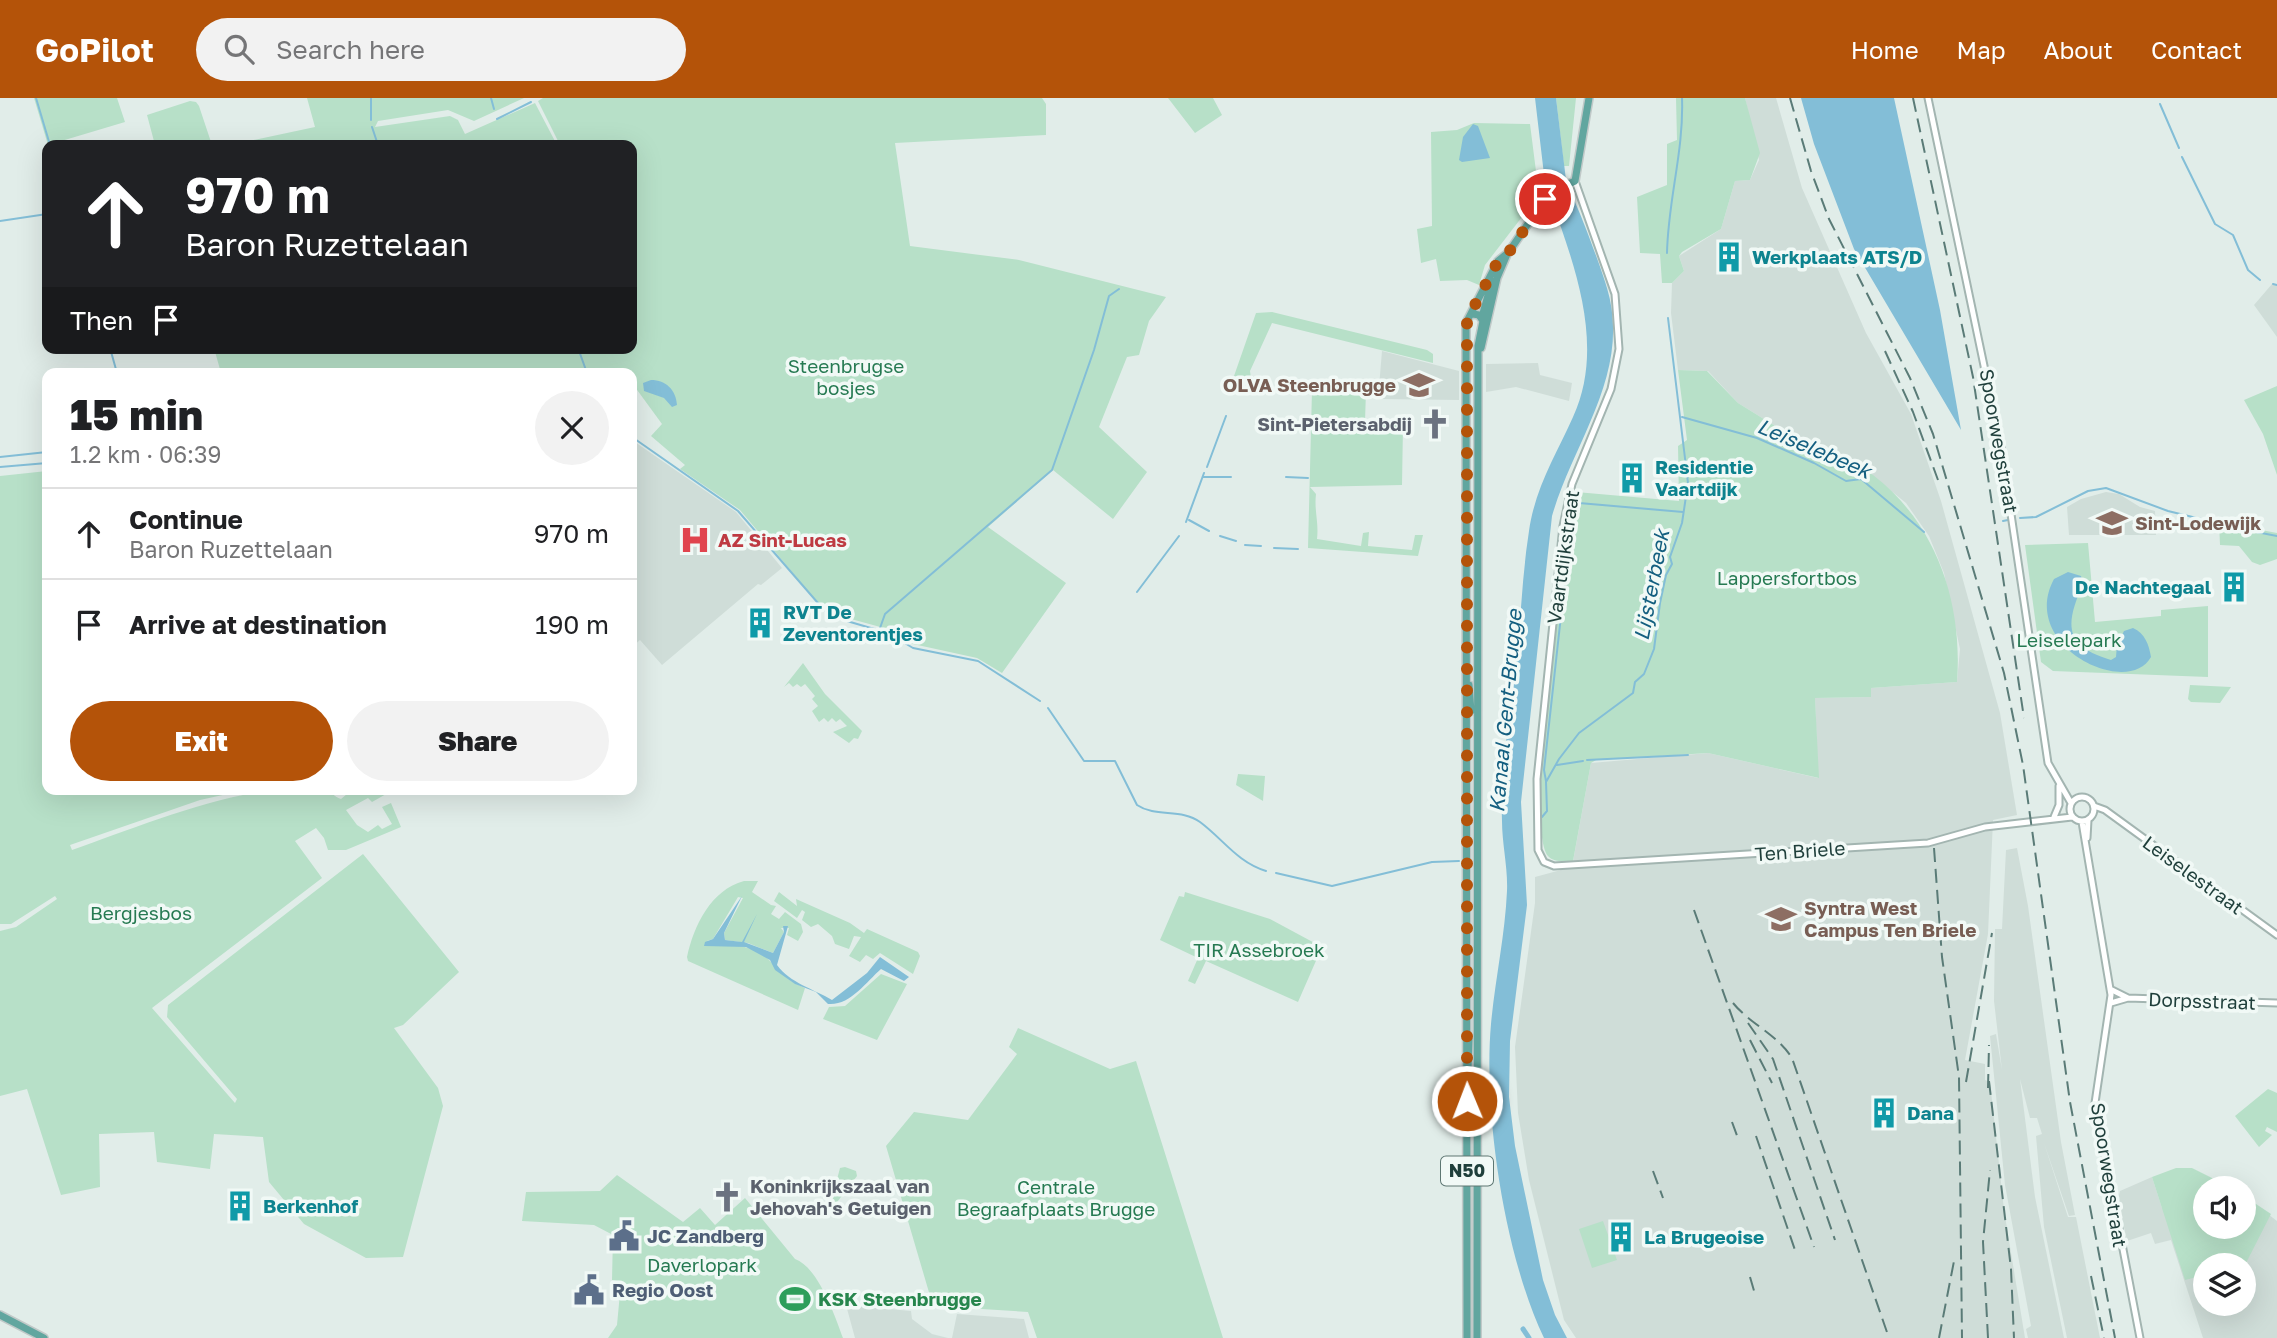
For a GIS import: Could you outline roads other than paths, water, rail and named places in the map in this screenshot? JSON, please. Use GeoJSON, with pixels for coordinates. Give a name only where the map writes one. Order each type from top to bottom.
{"type":"FeatureCollection","features":[{"type":"Feature","properties":{"kind":"main road"},"geometry":{"type":"LineString","coordinates":[[1575,181],[1589,98]]}},
{"type":"Feature","properties":{"kind":"main road","name":"N50"},"geometry":{"type":"LineString","coordinates":[[1477,1338],[1478,1240],[1474,1227],[1478,1199],[1478,1036],[1474,1024],[1478,996],[1478,480],[1475,449],[1479,436],[1479,329],[1483,324],[1486,294],[1539,205],[1553,191],[1565,188],[1575,181]]}},
{"type":"Feature","properties":{"kind":"main road","name":"N50"},"geometry":{"type":"LineString","coordinates":[[1467,1338],[1468,722],[1471,694],[1468,681],[1467,320],[1473,314],[1498,261],[1509,252]]}},
{"type":"Feature","properties":{"kind":"main road","name":"N50"},"geometry":{"type":"LineString","coordinates":[[1479,363],[1495,287],[1509,252]]}},
{"type":"Feature","properties":{"kind":"main road"},"geometry":{"type":"LineString","coordinates":[[1473,314],[1482,317]]}},
{"type":"Feature","properties":{"kind":"main road"},"geometry":{"type":"LineString","coordinates":[[1469,328],[1479,329]]}},
{"type":"Feature","properties":{"kind":"main road"},"geometry":{"type":"LineString","coordinates":[[1467,1241],[1472,1246],[1478,1240]]}},
{"type":"Feature","properties":{"kind":"main road"},"geometry":{"type":"LineString","coordinates":[[0,1315],[44,1338]]}},
{"type":"Feature","properties":{"kind":"street","name":"Spoorwegstraat"},"geometry":{"type":"LineString","coordinates":[[1928,98],[1995,413],[2048,759],[2059,786],[2072,804]]}},
{"type":"Feature","properties":{"kind":"street","name":"Vaartdijkstraat"},"geometry":{"type":"LineString","coordinates":[[1544,862],[1538,850],[1537,779],[1563,526],[1571,488],[1611,389],[1619,349],[1618,313],[1613,284],[1575,181]]}},
{"type":"Feature","properties":{"kind":"street","name":"Spoorwegstraat"},"geometry":{"type":"LineString","coordinates":[[2054,817],[2059,805],[2059,786]]}},
{"type":"Feature","properties":{"kind":"street","name":"Leiselestraat"},"geometry":{"type":"LineString","coordinates":[[2072,804],[2085,798],[2093,810],[2109,815],[2277,935]]}},
{"type":"Feature","properties":{"kind":"street","name":"Ten Briele"},"geometry":{"type":"LineString","coordinates":[[2054,817],[2072,804]]}},
{"type":"Feature","properties":{"kind":"street"},"geometry":{"type":"LineString","coordinates":[[2072,804],[2071,817],[2085,821],[2093,810]]}},
{"type":"Feature","properties":{"kind":"street","name":"Ten Briele"},"geometry":{"type":"LineString","coordinates":[[1544,862],[1554,866],[1928,843],[1985,827],[2071,817]]}},
{"type":"Feature","properties":{"kind":"street","name":"Spoorwegstraat"},"geometry":{"type":"LineString","coordinates":[[2085,821],[2111,1003],[2095,1103],[2140,1338]]}},
{"type":"Feature","properties":{"kind":"street","name":"Dorpsstraat"},"geometry":{"type":"LineString","coordinates":[[2110,989],[2128,998]]}},
{"type":"Feature","properties":{"kind":"street","name":"Dorpsstraat"},"geometry":{"type":"LineString","coordinates":[[2111,1003],[2128,998],[2277,1003]]}},
{"type":"Feature","properties":{"kind":"water"},"geometry":{"type":"Polygon","coordinates":[[[1535,98],[1556,98],[1566,180],[1563,182],[1578,209],[1596,254],[1613,319],[1612,348],[1606,377],[1552,516],[1521,802],[1527,905],[1510,1041],[1509,1097],[1515,1146],[1543,1280],[1555,1315],[1567,1338],[1544,1338],[1530,1305],[1508,1227],[1490,1100],[1491,1024],[1507,891],[1502,830],[1502,782],[1527,548],[1536,500],[1573,417],[1587,364],[1584,309],[1570,254],[1552,202],[1555,197],[1550,181],[1545,183],[1535,98]]]}},
{"type":"Feature","properties":{"kind":"water"},"geometry":{"type":"Polygon","coordinates":[[[1801,98],[1894,98],[1940,310],[1961,430],[1854,249],[1814,144],[1801,98]]]}},
{"type":"Feature","properties":{"kind":"water"},"geometry":{"type":"Polygon","coordinates":[[[1473,124],[1478,126],[1490,158],[1462,162],[1459,160],[1463,137],[1473,124]]]}},
{"type":"Feature","properties":{"kind":"water"},"geometry":{"type":"Polygon","coordinates":[[[651,380],[669,387],[675,395],[677,405],[672,407],[664,398],[644,391],[643,383],[651,380]]]}},
{"type":"Feature","properties":{"kind":"water"},"geometry":{"type":"Polygon","coordinates":[[[2068,572],[2081,576],[2083,584],[2071,621],[2076,640],[2084,648],[2111,660],[2116,657],[2117,645],[2124,631],[2133,628],[2146,640],[2151,657],[2139,668],[2121,672],[2101,668],[2080,659],[2063,644],[2051,625],[2047,603],[2054,579],[2068,572]]]}},
{"type":"Feature","properties":{"kind":"water"},"geometry":{"type":"Polygon","coordinates":[[[742,896],[724,933],[725,940],[742,942],[757,914],[744,942],[773,953],[784,932],[783,926],[788,926],[777,965],[795,981],[832,1000],[867,973],[880,957],[909,977],[904,981],[881,969],[850,997],[836,1004],[828,1004],[816,992],[795,984],[775,970],[770,960],[746,947],[704,946],[705,942],[713,939],[742,896]]]}},
{"type":"Feature","properties":{"kind":"waterway"},"geometry":{"type":"LineString","coordinates":[[36,98],[49,140]]}},
{"type":"Feature","properties":{"kind":"waterway"},"geometry":{"type":"LineString","coordinates":[[371,98],[371,120]]}},
{"type":"Feature","properties":{"kind":"waterway"},"geometry":{"type":"LineString","coordinates":[[491,98],[494,109]]}},
{"type":"Feature","properties":{"kind":"waterway","name":"Lijsterbeek"},"geometry":{"type":"LineString","coordinates":[[1667,253],[1681,137],[1682,98]]}},
{"type":"Feature","properties":{"kind":"waterway"},"geometry":{"type":"LineString","coordinates":[[497,119],[531,102]]}},
{"type":"Feature","properties":{"kind":"waterway","name":"Leiselebeek"},"geometry":{"type":"LineString","coordinates":[[2160,104],[2179,148]]}},
{"type":"Feature","properties":{"kind":"waterway"},"geometry":{"type":"LineString","coordinates":[[372,127],[376,140]]}},
{"type":"Feature","properties":{"kind":"waterway","name":"Leiselebeek"},"geometry":{"type":"LineString","coordinates":[[2182,157],[2215,224],[2233,235],[2248,270],[2260,280]]}},
{"type":"Feature","properties":{"kind":"waterway"},"geometry":{"type":"LineString","coordinates":[[0,221],[42,215]]}},
{"type":"Feature","properties":{"kind":"waterway","name":"Leiselebeek"},"geometry":{"type":"LineString","coordinates":[[2273,284],[2277,285]]}},
{"type":"Feature","properties":{"kind":"waterway"},"geometry":{"type":"LineString","coordinates":[[880,628],[885,614],[1052,470],[1094,350],[1109,296],[1119,289]]}},
{"type":"Feature","properties":{"kind":"waterway","name":"Lijsterbeek"},"geometry":{"type":"LineString","coordinates":[[1542,817],[1547,811],[1546,782],[1559,759],[1579,733],[1633,693],[1635,682],[1644,674],[1654,649],[1660,603],[1666,575],[1672,564],[1670,557],[1682,523],[1688,483],[1668,318]]}},
{"type":"Feature","properties":{"kind":"waterway"},"geometry":{"type":"LineString","coordinates":[[112,354],[116,368]]}},
{"type":"Feature","properties":{"kind":"waterway"},"geometry":{"type":"LineString","coordinates":[[580,354],[585,368]]}},
{"type":"Feature","properties":{"kind":"waterway"},"geometry":{"type":"LineString","coordinates":[[1207,467],[1226,416]]}},
{"type":"Feature","properties":{"kind":"waterway","name":"Leiselebeek"},"geometry":{"type":"LineString","coordinates":[[1682,417],[1757,438],[1814,463],[1846,481],[1861,479],[1924,532]]}},
{"type":"Feature","properties":{"kind":"waterway"},"geometry":{"type":"LineString","coordinates":[[637,440],[738,511],[824,610],[840,619],[888,633],[913,648],[978,661],[1040,701]]}},
{"type":"Feature","properties":{"kind":"waterway"},"geometry":{"type":"LineString","coordinates":[[0,457],[42,453]]}},
{"type":"Feature","properties":{"kind":"waterway"},"geometry":{"type":"LineString","coordinates":[[0,467],[42,463]]}},
{"type":"Feature","properties":{"kind":"waterway"},"geometry":{"type":"LineString","coordinates":[[1186,522],[1204,473]]}},
{"type":"Feature","properties":{"kind":"waterway"},"geometry":{"type":"LineString","coordinates":[[1204,477],[1231,477]]}},
{"type":"Feature","properties":{"kind":"waterway"},"geometry":{"type":"LineString","coordinates":[[1286,477],[1308,478]]}},
{"type":"Feature","properties":{"kind":"waterway","name":"Leiselebeek"},"geometry":{"type":"LineString","coordinates":[[2020,518],[2036,517],[2088,491],[2106,488],[2168,511],[2209,521]]}},
{"type":"Feature","properties":{"kind":"waterway"},"geometry":{"type":"LineString","coordinates":[[1568,553],[1573,507],[1579,503],[1683,512]]}},
{"type":"Feature","properties":{"kind":"waterway"},"geometry":{"type":"LineString","coordinates":[[1189,520],[1209,531]]}},
{"type":"Feature","properties":{"kind":"waterway","name":"Leiselebeek"},"geometry":{"type":"LineString","coordinates":[[2003,521],[2008,520]]}},
{"type":"Feature","properties":{"kind":"waterway","name":"Leiselebeek"},"geometry":{"type":"LineString","coordinates":[[2220,525],[2277,536]]}},
{"type":"Feature","properties":{"kind":"waterway"},"geometry":{"type":"LineString","coordinates":[[1137,592],[1179,536]]}},
{"type":"Feature","properties":{"kind":"waterway"},"geometry":{"type":"LineString","coordinates":[[1220,536],[1236,541]]}},
{"type":"Feature","properties":{"kind":"waterway"},"geometry":{"type":"LineString","coordinates":[[1245,545],[1261,546]]}},
{"type":"Feature","properties":{"kind":"waterway"},"geometry":{"type":"LineString","coordinates":[[1274,548],[1298,549]]}},
{"type":"Feature","properties":{"kind":"waterway"},"geometry":{"type":"LineString","coordinates":[[1546,781],[1544,770],[1566,570]]}},
{"type":"Feature","properties":{"kind":"waterway"},"geometry":{"type":"LineString","coordinates":[[1048,708],[1084,761],[1115,761],[1137,805],[1152,811],[1193,818],[1238,856],[1266,871]]}},
{"type":"Feature","properties":{"kind":"waterway"},"geometry":{"type":"LineString","coordinates":[[1587,760],[1688,755]]}},
{"type":"Feature","properties":{"kind":"waterway"},"geometry":{"type":"LineString","coordinates":[[1557,765],[1583,761]]}},
{"type":"Feature","properties":{"kind":"waterway"},"geometry":{"type":"LineString","coordinates":[[1276,873],[1332,886],[1432,862],[1459,861]]}},
{"type":"Feature","properties":{"kind":"waterway"},"geometry":{"type":"LineString","coordinates":[[1523,1329],[1529,1338]]}},
{"type":"Feature","properties":{"kind":"railway"},"geometry":{"type":"LineString","coordinates":[[1790,98],[1811,171],[1829,219],[1910,378],[1933,434],[2004,673],[2023,765],[2070,1102],[2115,1338]]}},
{"type":"Feature","properties":{"kind":"railway"},"geometry":{"type":"LineString","coordinates":[[1913,98],[1973,377],[2024,718]]}},
{"type":"Feature","properties":{"kind":"railway"},"geometry":{"type":"LineString","coordinates":[[1885,351],[1913,412],[1938,480]]}},
{"type":"Feature","properties":{"kind":"railway"},"geometry":{"type":"LineString","coordinates":[[1934,848],[1942,957],[1959,1077],[1962,1338]]}},
{"type":"Feature","properties":{"kind":"railway"},"geometry":{"type":"LineString","coordinates":[[1694,910],[1814,1247]]}},
{"type":"Feature","properties":{"kind":"railway"},"geometry":{"type":"LineString","coordinates":[[1966,1082],[1992,933]]}},
{"type":"Feature","properties":{"kind":"railway"},"geometry":{"type":"LineString","coordinates":[[1733,1003],[1779,1042],[1792,1058],[1889,1338]]}},
{"type":"Feature","properties":{"kind":"railway"},"geometry":{"type":"LineString","coordinates":[[1748,1023],[1773,1059],[1835,1240]]}},
{"type":"Feature","properties":{"kind":"railway"},"geometry":{"type":"LineString","coordinates":[[1750,1040],[1772,1083]]}},
{"type":"Feature","properties":{"kind":"railway"},"geometry":{"type":"LineString","coordinates":[[1988,1088],[1989,1045]]}},
{"type":"Feature","properties":{"kind":"railway"},"geometry":{"type":"LineString","coordinates":[[1989,1081],[2011,1269],[2014,1338]]}},
{"type":"Feature","properties":{"kind":"railway"},"geometry":{"type":"LineString","coordinates":[[1732,1122],[1739,1141]]}},
{"type":"Feature","properties":{"kind":"railway"},"geometry":{"type":"LineString","coordinates":[[1756,1136],[1796,1253]]}},
{"type":"Feature","properties":{"kind":"railway"},"geometry":{"type":"LineString","coordinates":[[1988,1338],[1983,1242],[1990,1170]]}},
{"type":"Feature","properties":{"kind":"railway"},"geometry":{"type":"LineString","coordinates":[[1653,1171],[1663,1198]]}},
{"type":"Feature","properties":{"kind":"railway"},"geometry":{"type":"LineString","coordinates":[[1939,1338],[1955,1256]]}},
{"type":"Feature","properties":{"kind":"railway"},"geometry":{"type":"LineString","coordinates":[[2091,1276],[2104,1338]]}},
{"type":"Feature","properties":{"kind":"railway"},"geometry":{"type":"LineString","coordinates":[[1750,1277],[1755,1294]]}},
{"type":"Feature","properties":{"kind":"place","name":"Werkplaats ATS/D"},"geometry":{"type":"Point","coordinates":[1729,257]}},
{"type":"Feature","properties":{"kind":"place","name":"OLVA Steenbrugge"},"geometry":{"type":"Point","coordinates":[1419,385]}},
{"type":"Feature","properties":{"kind":"place","name":"Sint-Pietersabdij"},"geometry":{"type":"Point","coordinates":[1435,424]}},
{"type":"Feature","properties":{"kind":"place","name":"Residentie Vaartdijk"},"geometry":{"type":"Point","coordinates":[1632,478]}},
{"type":"Feature","properties":{"kind":"place","name":"Sint-Lodewijk"},"geometry":{"type":"Point","coordinates":[2112,523]}},
{"type":"Feature","properties":{"kind":"place","name":"AZ Sint-Lucas"},"geometry":{"type":"Point","coordinates":[695,540]}},
{"type":"Feature","properties":{"kind":"place","name":"De Nachtegaal"},"geometry":{"type":"Point","coordinates":[2234,587]}},
{"type":"Feature","properties":{"kind":"place","name":"RVT De Zeventorentjes"},"geometry":{"type":"Point","coordinates":[760,623]}},
{"type":"Feature","properties":{"kind":"place","name":"Syntra West Campus Ten Briele"},"geometry":{"type":"Point","coordinates":[1781,919]}},
{"type":"Feature","properties":{"kind":"place","name":"Dana"},"geometry":{"type":"Point","coordinates":[1884,1113]}},
{"type":"Feature","properties":{"kind":"place","name":"Koninkrijkszaal van Jehovah's Getuigen"},"geometry":{"type":"Point","coordinates":[727,1197]}},
{"type":"Feature","properties":{"kind":"place","name":"Berkenhof"},"geometry":{"type":"Point","coordinates":[240,1206]}},
{"type":"Feature","properties":{"kind":"place","name":"JC Zandberg"},"geometry":{"type":"Point","coordinates":[624,1236]}},
{"type":"Feature","properties":{"kind":"place","name":"La Brugeoise"},"geometry":{"type":"Point","coordinates":[1621,1237]}},
{"type":"Feature","properties":{"kind":"place","name":"Regio Oost"},"geometry":{"type":"Point","coordinates":[589,1290]}},
{"type":"Feature","properties":{"kind":"place","name":"KSK Steenbrugge"},"geometry":{"type":"Point","coordinates":[795,1299]}},
{"type":"Feature","properties":{"kind":"park label","name":"Steenbrugse bosjes"},"geometry":{"type":"Point","coordinates":[846,377]}},
{"type":"Feature","properties":{"kind":"park label","name":"Lappersfortbos"},"geometry":{"type":"Point","coordinates":[1787,578]}},
{"type":"Feature","properties":{"kind":"park label","name":"Leiselepark"},"geometry":{"type":"Point","coordinates":[2069,640]}},
{"type":"Feature","properties":{"kind":"park label","name":"Bergjesbos"},"geometry":{"type":"Point","coordinates":[141,913]}},
{"type":"Feature","properties":{"kind":"park label","name":"TIR Assebroek"},"geometry":{"type":"Point","coordinates":[1259,950]}},
{"type":"Feature","properties":{"kind":"park label","name":"Centrale Begraafplaats Brugge"},"geometry":{"type":"Point","coordinates":[1056,1198]}},
{"type":"Feature","properties":{"kind":"park label","name":"Daverlopark"},"geometry":{"type":"Point","coordinates":[702,1265]}},
{"type":"Feature","properties":{"kind":"water label","name":"Kanaal Gent-Brugge"},"geometry":{"type":"Point","coordinates":[1506,711]}}]}
